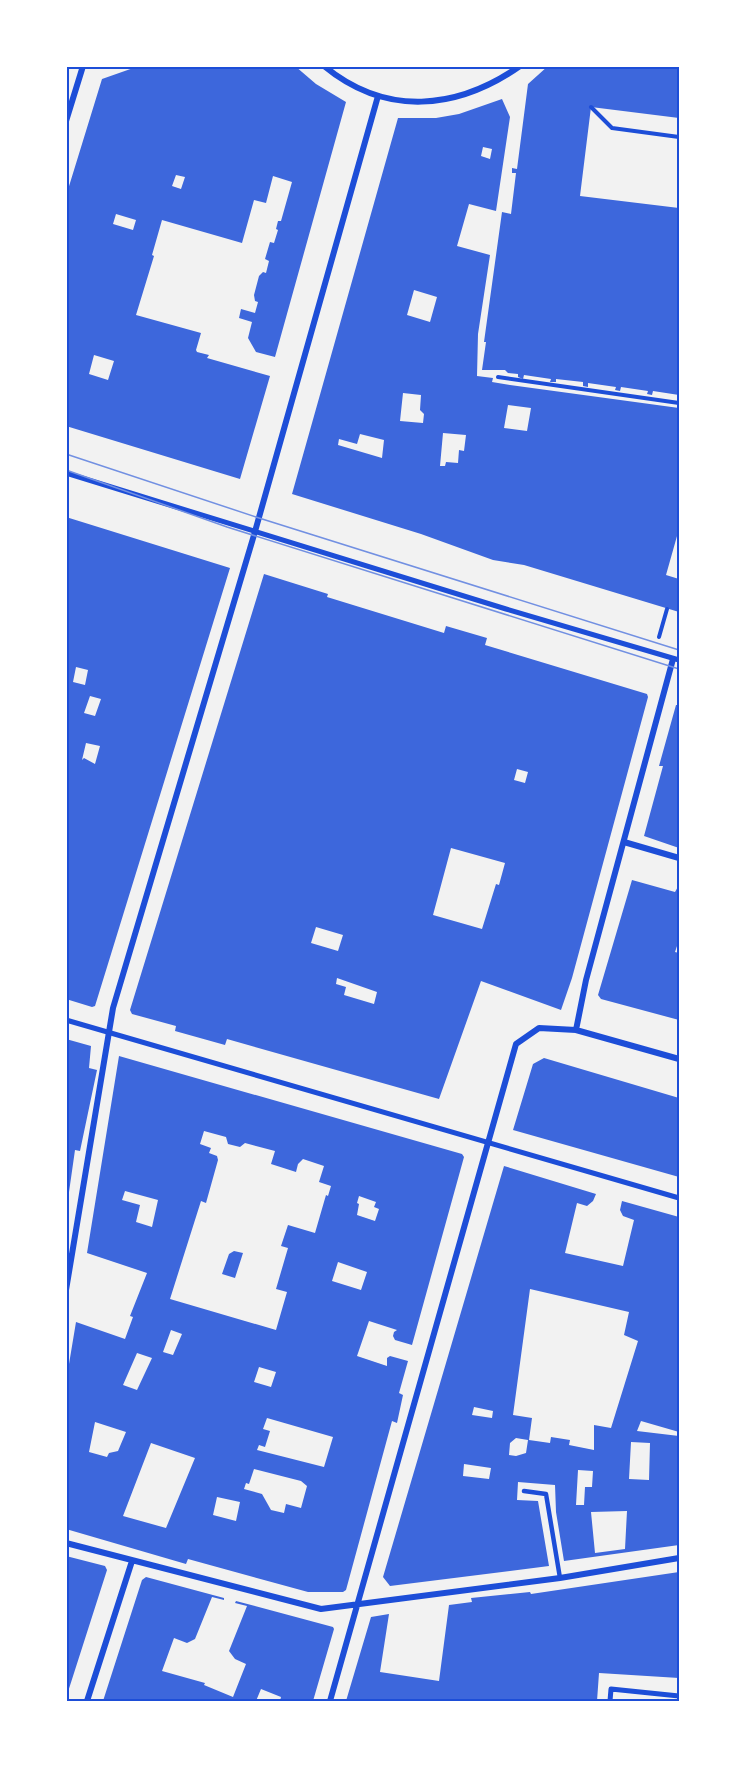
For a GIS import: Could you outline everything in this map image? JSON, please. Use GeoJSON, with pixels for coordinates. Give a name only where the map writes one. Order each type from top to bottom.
{"type":"FeatureCollection","features":[{"type":"Feature","properties":{"kind":"street"},"geometry":{"type":"LineString","coordinates":[[66,121],[83,66]]}},
{"type":"Feature","properties":{"kind":"street"},"geometry":{"type":"LineString","coordinates":[[324,66],[354,86],[378,96],[402,101],[454,98],[480,89],[520,66]]}},
{"type":"Feature","properties":{"kind":"street"},"geometry":{"type":"LineString","coordinates":[[66,1290],[116,997],[255,530],[378,96]]}},
{"type":"Feature","properties":{"kind":"street"},"geometry":{"type":"LineString","coordinates":[[66,473],[676,659],[586,980],[576,1030]]}},
{"type":"Feature","properties":{"kind":"street"},"geometry":{"type":"LineString","coordinates":[[624,842],[679,858]]}},
{"type":"Feature","properties":{"kind":"street"},"geometry":{"type":"LineString","coordinates":[[66,1020],[679,1198]]}},
{"type":"Feature","properties":{"kind":"street"},"geometry":{"type":"LineString","coordinates":[[330,1701],[516,1044],[539,1028],[576,1030],[679,1059]]}},
{"type":"Feature","properties":{"kind":"street"},"geometry":{"type":"LineString","coordinates":[[66,1543],[321,1609],[560,1578],[679,1558]]}},
{"type":"Feature","properties":{"kind":"street"},"geometry":{"type":"LineString","coordinates":[[87,1701],[132,1561]]}},
{"type":"Feature","properties":{"kind":"street"},"geometry":{"type":"LineString","coordinates":[[610,1701],[611,1689],[679,1696]]}},
{"type":"Feature","properties":{"kind":"lane"},"geometry":{"type":"LineString","coordinates":[[524,1491],[546,1494],[560,1578]]}},
{"type":"Feature","properties":{"kind":"path"},"geometry":{"type":"LineString","coordinates":[[591,107],[612,128],[679,137]]}},
{"type":"Feature","properties":{"kind":"path"},"geometry":{"type":"LineString","coordinates":[[498,377],[679,403]]}},
{"type":"Feature","properties":{"kind":"path"},"geometry":{"type":"LineString","coordinates":[[655,653],[668,609]]}},
{"type":"Feature","properties":{"kind":"building"},"geometry":{"type":"Polygon","coordinates":[[[139,66],[295,66],[316,84],[346,102],[275,357],[256,352],[248,338],[252,322],[239,318],[241,309],[255,313],[258,302],[255,301],[254,295],[259,276],[263,272],[266,273],[269,261],[265,259],[270,242],[274,243],[278,221],[281,221],[292,182],[273,176],[266,203],[254,200],[242,243],[162,220],[152,255],[154,256],[136,315],[201,333],[197,352],[209,355],[207,358],[270,376],[240,479],[66,426],[66,196],[102,79],[139,66]],[[176,175],[172,186],[181,189],[185,177],[176,175]],[[116,214],[113,224],[133,230],[136,220],[116,214]],[[94,355],[89,374],[108,380],[114,361],[94,355]]]}},
{"type":"Feature","properties":{"kind":"building"},"geometry":{"type":"Polygon","coordinates":[[[548,66],[679,66],[679,118],[591,107],[580,196],[679,208],[679,395],[653,391],[652,395],[647,394],[648,391],[621,387],[620,391],[615,390],[616,387],[588,383],[588,387],[583,386],[583,382],[556,379],[556,382],[550,382],[551,379],[524,375],[523,379],[518,377],[518,374],[508,373],[505,370],[482,370],[502,212],[511,214],[516,173],[512,173],[512,168],[517,169],[528,84],[548,66]]]}},
{"type":"Feature","properties":{"kind":"building"},"geometry":{"type":"Polygon","coordinates":[[[502,99],[510,117],[496,211],[469,204],[457,246],[490,255],[478,334],[477,376],[493,378],[492,382],[510,385],[679,408],[679,529],[666,575],[679,579],[679,612],[524,565],[493,560],[421,534],[292,494],[398,118],[436,118],[459,114],[502,99]],[[483,147],[481,156],[490,159],[492,149],[483,147]],[[414,290],[407,315],[430,322],[437,297],[414,290]],[[403,393],[400,421],[423,423],[424,414],[420,410],[421,395],[403,393]],[[508,405],[504,428],[527,431],[531,408],[508,405]],[[443,433],[440,466],[445,466],[446,462],[458,463],[459,450],[464,451],[466,435],[443,433]],[[360,434],[357,444],[339,439],[338,445],[382,458],[384,440],[360,434]]]}},
{"type":"Feature","properties":{"kind":"building"},"geometry":{"type":"Polygon","coordinates":[[[66,517],[230,568],[95,1006],[66,999],[66,517]],[[76,667],[73,682],[85,685],[88,670],[76,667]],[[90,696],[84,713],[95,716],[101,699],[90,696]],[[86,743],[82,760],[84,758],[95,764],[100,746],[86,743]]]}},
{"type":"Feature","properties":{"kind":"building"},"geometry":{"type":"Polygon","coordinates":[[[264,574],[328,594],[327,597],[444,633],[446,626],[487,638],[485,645],[647,694],[572,978],[561,1010],[481,981],[439,1099],[227,1039],[225,1045],[175,1031],[176,1026],[132,1014],[130,1010],[264,574]],[[517,769],[514,780],[525,783],[528,772],[517,769]],[[451,848],[433,915],[482,929],[505,863],[451,848]],[[316,927],[311,943],[338,951],[343,935],[316,927]],[[337,978],[336,984],[346,987],[344,995],[374,1004],[377,992],[337,978]]]}},
{"type":"Feature","properties":{"kind":"building"},"geometry":{"type":"Polygon","coordinates":[[[676,705],[679,705],[679,848],[644,836],[663,766],[659,766],[676,705]]]}},
{"type":"Feature","properties":{"kind":"building"},"geometry":{"type":"Polygon","coordinates":[[[632,880],[675,892],[679,885],[679,940],[675,952],[679,953],[679,1020],[601,999],[598,995],[632,880]]]}},
{"type":"Feature","properties":{"kind":"building"},"geometry":{"type":"Polygon","coordinates":[[[66,1039],[91,1046],[89,1068],[97,1070],[80,1151],[75,1150],[67,1206],[66,1039]]]}},
{"type":"Feature","properties":{"kind":"building"},"geometry":{"type":"Polygon","coordinates":[[[119,1056],[462,1154],[464,1157],[412,1345],[395,1340],[393,1336],[397,1330],[369,1321],[357,1356],[387,1366],[387,1358],[390,1356],[408,1361],[399,1393],[403,1395],[397,1423],[392,1421],[346,1590],[343,1592],[308,1592],[188,1559],[186,1564],[66,1529],[66,1382],[76,1322],[125,1339],[133,1317],[130,1316],[147,1273],[87,1253],[119,1056]],[[204,1131],[200,1144],[211,1148],[209,1153],[217,1156],[218,1160],[206,1203],[201,1201],[170,1299],[276,1330],[287,1292],[276,1289],[288,1248],[281,1246],[288,1225],[315,1233],[326,1195],[328,1196],[331,1186],[319,1182],[324,1166],[303,1159],[298,1164],[296,1172],[271,1164],[275,1151],[245,1143],[240,1147],[228,1144],[226,1137],[204,1131]],[[125,1191],[122,1200],[140,1205],[136,1222],[152,1227],[158,1200],[125,1191]],[[359,1196],[357,1203],[359,1204],[357,1215],[375,1221],[379,1209],[374,1207],[376,1202],[359,1196]],[[338,1262],[332,1281],[361,1290],[367,1272],[338,1262]],[[171,1330],[163,1352],[173,1355],[182,1334],[171,1330]],[[137,1353],[123,1385],[137,1390],[152,1358],[137,1353]],[[259,1367],[254,1382],[271,1387],[276,1372],[259,1367]],[[267,1418],[263,1429],[270,1431],[265,1447],[259,1445],[257,1450],[324,1467],[333,1437],[267,1418]],[[95,1422],[89,1452],[107,1457],[109,1453],[118,1451],[126,1432],[95,1422]],[[151,1443],[123,1516],[166,1528],[195,1458],[151,1443]],[[254,1469],[249,1484],[246,1483],[244,1489],[262,1494],[271,1510],[284,1513],[286,1504],[301,1508],[307,1486],[301,1481],[254,1469]],[[217,1497],[213,1515],[236,1521],[240,1502],[217,1497]]]}},
{"type":"Feature","properties":{"kind":"building"},"geometry":{"type":"Polygon","coordinates":[[[544,1058],[679,1098],[679,1177],[513,1130],[533,1064],[544,1058]]]}},
{"type":"Feature","properties":{"kind":"building"},"geometry":{"type":"Polygon","coordinates":[[[504,1166],[596,1194],[587,1206],[577,1203],[565,1253],[623,1266],[634,1220],[623,1216],[620,1210],[622,1201],[679,1217],[679,1432],[641,1421],[637,1431],[679,1436],[679,1545],[564,1561],[556,1512],[555,1485],[518,1482],[517,1500],[538,1501],[549,1566],[390,1586],[383,1577],[504,1166]],[[530,1289],[513,1415],[532,1418],[529,1440],[550,1443],[551,1437],[570,1440],[569,1445],[594,1450],[594,1425],[611,1428],[638,1341],[624,1335],[629,1312],[530,1289]],[[474,1407],[472,1415],[492,1418],[493,1411],[474,1407]],[[516,1438],[510,1443],[509,1455],[516,1456],[526,1453],[528,1440],[516,1438]],[[631,1442],[629,1479],[649,1480],[650,1443],[631,1442]],[[464,1464],[463,1476],[489,1479],[491,1468],[464,1464]],[[578,1470],[576,1505],[584,1505],[585,1487],[592,1487],[593,1471],[578,1470]],[[627,1511],[591,1512],[595,1553],[625,1549],[627,1511]]]}},
{"type":"Feature","properties":{"kind":"building"},"geometry":{"type":"Polygon","coordinates":[[[234,1251],[243,1253],[235,1278],[222,1274],[229,1254],[234,1251]]]}},
{"type":"Feature","properties":{"kind":"building"},"geometry":{"type":"Polygon","coordinates":[[[66,1556],[105,1566],[107,1570],[66,1698],[66,1556]]]}},
{"type":"Feature","properties":{"kind":"building"},"geometry":{"type":"Polygon","coordinates":[[[679,1572],[679,1678],[599,1673],[597,1701],[346,1701],[371,1617],[389,1614],[380,1672],[439,1681],[449,1605],[472,1602],[471,1598],[530,1592],[531,1594],[679,1572]]]}},
{"type":"Feature","properties":{"kind":"building"},"geometry":{"type":"Polygon","coordinates":[[[146,1577],[224,1598],[224,1600],[212,1597],[195,1639],[187,1643],[174,1638],[162,1671],[205,1683],[204,1685],[233,1697],[246,1664],[235,1659],[229,1651],[247,1606],[235,1603],[236,1601],[333,1627],[313,1701],[280,1701],[281,1697],[261,1689],[256,1701],[103,1701],[142,1580],[146,1577]]]}},
{"type":"Feature","properties":{"kind":"tram line"},"geometry":{"type":"LineString","coordinates":[[66,454],[259,518],[679,650]]}},
{"type":"Feature","properties":{"kind":"tram line"},"geometry":{"type":"LineString","coordinates":[[66,470],[227,527],[679,669]]}}]}
